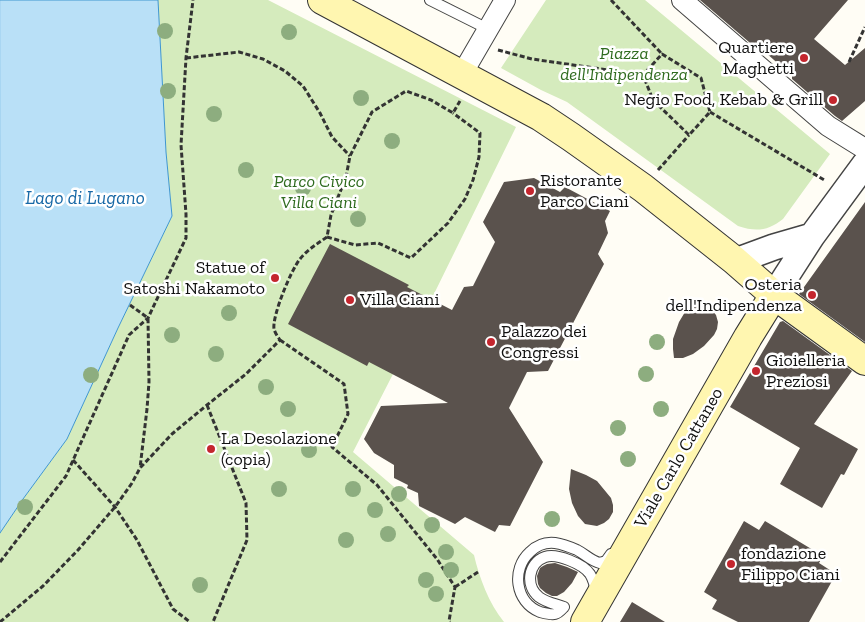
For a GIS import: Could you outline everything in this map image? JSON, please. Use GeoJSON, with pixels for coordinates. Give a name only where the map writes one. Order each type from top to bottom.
{"type":"FeatureCollection","features":[{"type":"Feature","properties":{"kind":"main road"},"geometry":{"type":"LineString","coordinates":[[322,0],[541,117],[643,188],[736,261],[774,295],[865,361]]}},
{"type":"Feature","properties":{"kind":"main road","name":"Viale Carlo Cattaneo"},"geometry":{"type":"LineString","coordinates":[[591,611],[774,295]]}},
{"type":"Feature","properties":{"kind":"street"},"geometry":{"type":"LineString","coordinates":[[467,77],[483,37],[505,0]]}},
{"type":"Feature","properties":{"kind":"street"},"geometry":{"type":"LineString","coordinates":[[682,0],[828,126],[865,149]]}},
{"type":"Feature","properties":{"kind":"street"},"geometry":{"type":"LineString","coordinates":[[774,295],[812,236],[865,164]]}},
{"type":"Feature","properties":{"kind":"street"},"geometry":{"type":"LineString","coordinates":[[736,261],[812,236]]}},
{"type":"Feature","properties":{"kind":"lane"},"geometry":{"type":"LineString","coordinates":[[430,0],[483,37]]}},
{"type":"Feature","properties":{"kind":"lane"},"geometry":{"type":"LineString","coordinates":[[642,502],[652,490],[663,485]]}},
{"type":"Feature","properties":{"kind":"lane"},"geometry":{"type":"LineString","coordinates":[[591,611],[594,584],[586,570],[568,560],[551,556],[538,561],[529,578],[531,588],[543,600],[564,607],[554,614],[541,612],[532,607],[522,595],[518,582],[520,566],[524,558],[534,548],[545,543],[572,548],[600,563],[606,561],[617,543]]}},
{"type":"Feature","properties":{"kind":"path"},"geometry":{"type":"LineString","coordinates":[[0,562],[66,476],[130,335],[148,318],[186,238],[181,145],[186,58],[193,0]]}},
{"type":"Feature","properties":{"kind":"path"},"geometry":{"type":"LineString","coordinates":[[611,0],[662,54],[701,78],[710,112],[845,192]]}},
{"type":"Feature","properties":{"kind":"path"},"geometry":{"type":"LineString","coordinates":[[849,62],[865,27]]}},
{"type":"Feature","properties":{"kind":"path"},"geometry":{"type":"LineString","coordinates":[[483,37],[532,60],[643,75]]}},
{"type":"Feature","properties":{"kind":"path"},"geometry":{"type":"LineString","coordinates":[[186,58],[239,52],[263,59],[285,71],[303,86],[332,137],[350,156]]}},
{"type":"Feature","properties":{"kind":"path"},"geometry":{"type":"LineString","coordinates":[[643,75],[662,54]]}},
{"type":"Feature","properties":{"kind":"path"},"geometry":{"type":"LineString","coordinates":[[643,75],[653,100],[689,135]]}},
{"type":"Feature","properties":{"kind":"path"},"geometry":{"type":"LineString","coordinates":[[454,113],[467,77]]}},
{"type":"Feature","properties":{"kind":"path"},"geometry":{"type":"LineString","coordinates":[[327,237],[356,245],[378,243],[411,258],[448,223],[465,199],[480,157],[480,133],[454,113],[430,100],[406,91],[372,112],[350,156],[346,177],[332,214],[327,237],[309,249],[298,261],[287,281],[276,316],[274,330],[280,340],[344,384],[348,414],[332,447],[377,485],[438,559],[455,587],[449,622]]}},
{"type":"Feature","properties":{"kind":"path"},"geometry":{"type":"LineString","coordinates":[[643,188],[710,112]]}},
{"type":"Feature","properties":{"kind":"path"},"geometry":{"type":"LineString","coordinates":[[130,305],[148,318]]}},
{"type":"Feature","properties":{"kind":"path"},"geometry":{"type":"LineString","coordinates":[[140,468],[149,382],[148,318]]}},
{"type":"Feature","properties":{"kind":"path"},"geometry":{"type":"LineString","coordinates":[[0,622],[43,586],[78,550],[115,507],[140,468],[172,434],[246,374],[280,340]]}},
{"type":"Feature","properties":{"kind":"path"},"geometry":{"type":"LineString","coordinates":[[207,405],[246,503],[247,540],[213,622]]}},
{"type":"Feature","properties":{"kind":"path"},"geometry":{"type":"LineString","coordinates":[[73,460],[115,507],[137,540],[173,609],[190,622]]}},
{"type":"Feature","properties":{"kind":"path"},"geometry":{"type":"LineString","coordinates":[[455,587],[478,572]]}},
{"type":"Feature","properties":{"kind":"green space","name":"Parco Civico Villa Ciani"},"geometry":{"type":"Polygon","coordinates":[[[158,0],[268,0],[516,127],[431,300],[353,452],[474,555],[485,590],[504,622],[0,622],[0,533],[67,439],[172,216],[166,152],[158,0]]]}},
{"type":"Feature","properties":{"kind":"green space","name":"Piazza dell'Indipendenza"},"geometry":{"type":"Polygon","coordinates":[[[546,0],[645,0],[830,154],[783,219],[772,226],[756,230],[738,226],[567,102],[501,68],[546,0]]]}},
{"type":"Feature","properties":{"kind":"water","name":"Lago di Lugano"},"geometry":{"type":"Polygon","coordinates":[[[0,0],[158,0],[166,152],[172,216],[67,439],[0,533],[0,0]]]}},
{"type":"Feature","properties":{"kind":"building","name":"Quartiere Maghetti"},"geometry":{"type":"Polygon","coordinates":[[[700,0],[848,0],[814,39],[845,65],[865,48],[865,101],[842,121],[792,79],[792,76],[765,52],[763,54],[700,0]]]}},
{"type":"Feature","properties":{"kind":"building","name":"Palazzo dei Congressi"},"geometry":{"type":"Polygon","coordinates":[[[534,178],[560,192],[565,187],[610,211],[605,221],[608,233],[598,254],[604,264],[548,371],[527,372],[509,408],[543,462],[510,526],[499,525],[495,532],[465,517],[455,524],[419,506],[418,493],[407,488],[408,485],[394,478],[394,465],[374,453],[364,439],[381,406],[448,403],[369,362],[367,366],[288,324],[330,244],[409,285],[407,287],[452,310],[464,287],[473,286],[495,242],[483,222],[504,182],[534,178]]]}},
{"type":"Feature","properties":{"kind":"building"},"geometry":{"type":"Polygon","coordinates":[[[865,202],[865,342],[799,294],[865,202]]]}},
{"type":"Feature","properties":{"kind":"building"},"geometry":{"type":"Polygon","coordinates":[[[697,305],[711,309],[716,315],[717,329],[704,346],[693,354],[683,358],[674,358],[673,339],[679,322],[690,307],[697,305]]]}},
{"type":"Feature","properties":{"kind":"building"},"geometry":{"type":"Polygon","coordinates":[[[783,321],[852,371],[814,424],[858,449],[844,475],[841,474],[822,508],[780,484],[800,448],[730,407],[780,322],[783,321]]]}},
{"type":"Feature","properties":{"kind":"building"},"geometry":{"type":"Polygon","coordinates":[[[571,469],[597,481],[611,498],[613,512],[604,523],[597,526],[585,524],[578,516],[572,503],[569,489],[571,469]]]}},
{"type":"Feature","properties":{"kind":"building"},"geometry":{"type":"Polygon","coordinates":[[[744,521],[759,530],[765,521],[823,556],[819,563],[836,574],[809,622],[738,622],[712,609],[717,600],[704,592],[744,521]]]}},
{"type":"Feature","properties":{"kind":"building"},"geometry":{"type":"Polygon","coordinates":[[[555,563],[578,572],[564,592],[557,596],[552,596],[540,588],[537,576],[540,568],[547,564],[555,563]]]}},
{"type":"Feature","properties":{"kind":"building"},"geometry":{"type":"Polygon","coordinates":[[[632,602],[665,622],[620,622],[632,602]]]}},
{"type":"Feature","properties":{"kind":"place","name":"Quartiere Maghetti"},"geometry":{"type":"Point","coordinates":[804,58]}},
{"type":"Feature","properties":{"kind":"place","name":"Negio Food, Kebab & Grill"},"geometry":{"type":"Point","coordinates":[833,100]}},
{"type":"Feature","properties":{"kind":"place","name":"Ristorante Parco Ciani"},"geometry":{"type":"Point","coordinates":[530,191]}},
{"type":"Feature","properties":{"kind":"place","name":"Statue of Satoshi Nakamoto"},"geometry":{"type":"Point","coordinates":[275,278]}},
{"type":"Feature","properties":{"kind":"place","name":"Osteria dell'Indipendenza"},"geometry":{"type":"Point","coordinates":[812,295]}},
{"type":"Feature","properties":{"kind":"place","name":"Villa Ciani"},"geometry":{"type":"Point","coordinates":[350,300]}},
{"type":"Feature","properties":{"kind":"place","name":"Palazzo dei Congressi"},"geometry":{"type":"Point","coordinates":[491,342]}},
{"type":"Feature","properties":{"kind":"place","name":"Gioielleria Preziosi"},"geometry":{"type":"Point","coordinates":[756,371]}},
{"type":"Feature","properties":{"kind":"place","name":"La Desolazione (copia)"},"geometry":{"type":"Point","coordinates":[211,449]}},
{"type":"Feature","properties":{"kind":"place","name":"fondazione Filippo Ciani"},"geometry":{"type":"Point","coordinates":[731,564]}}]}
